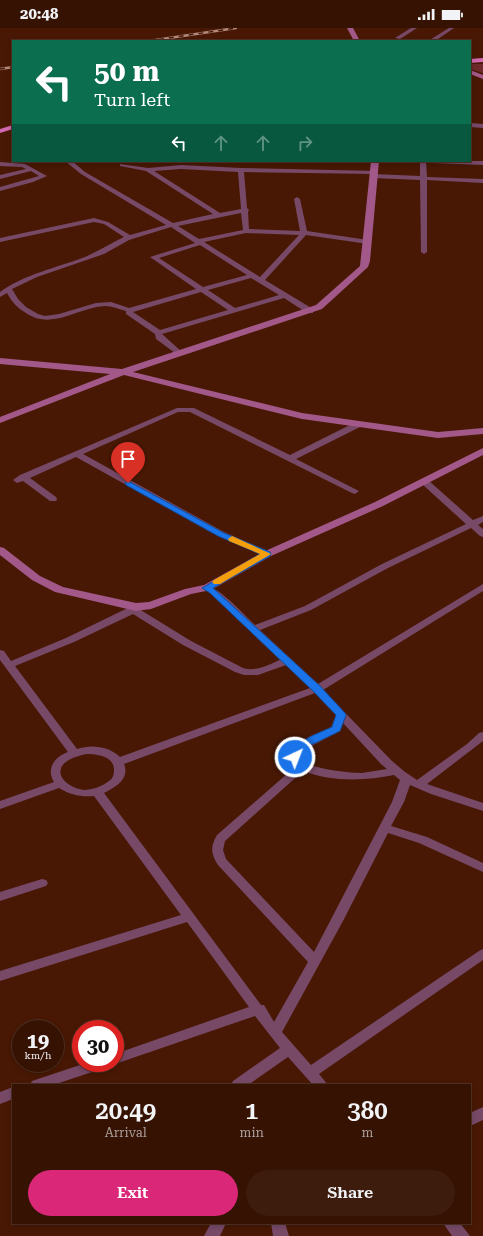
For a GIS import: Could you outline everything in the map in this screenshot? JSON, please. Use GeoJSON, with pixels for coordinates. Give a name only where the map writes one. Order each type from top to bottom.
{"type":"FeatureCollection","features":[{"type":"Feature","properties":{"kind":"highway"},"geometry":{"type":"LineString","coordinates":[[471,60],[483,60]]}},
{"type":"Feature","properties":{"kind":"highway"},"geometry":{"type":"LineString","coordinates":[[0,132],[12,129]]}},
{"type":"Feature","properties":{"kind":"main road"},"geometry":{"type":"LineString","coordinates":[[350,28],[356,40]]}},
{"type":"Feature","properties":{"kind":"main road"},"geometry":{"type":"LineString","coordinates":[[471,72],[483,77]]}},
{"type":"Feature","properties":{"kind":"main road"},"geometry":{"type":"LineString","coordinates":[[0,420],[123,372],[319,307],[364,267],[368,242],[375,162]]}},
{"type":"Feature","properties":{"kind":"main road"},"geometry":{"type":"LineString","coordinates":[[0,361],[123,372],[302,416],[438,434],[483,431]]}},
{"type":"Feature","properties":{"kind":"main road"},"geometry":{"type":"LineString","coordinates":[[0,550],[36,578],[59,590],[135,609],[152,605],[189,591],[207,588],[267,554],[379,504],[425,482],[483,451]]}},
{"type":"Feature","properties":{"kind":"street"},"geometry":{"type":"LineString","coordinates":[[398,38],[416,28]]}},
{"type":"Feature","properties":{"kind":"street"},"geometry":{"type":"LineString","coordinates":[[433,40],[452,28]]}},
{"type":"Feature","properties":{"kind":"street"},"geometry":{"type":"LineString","coordinates":[[471,125],[483,126]]}},
{"type":"Feature","properties":{"kind":"street"},"geometry":{"type":"LineString","coordinates":[[69,162],[83,173],[173,226],[310,311]]}},
{"type":"Feature","properties":{"kind":"street"},"geometry":{"type":"LineString","coordinates":[[423,162],[425,198],[423,225],[424,252]]}},
{"type":"Feature","properties":{"kind":"street"},"geometry":{"type":"LineString","coordinates":[[450,162],[483,164]]}},
{"type":"Feature","properties":{"kind":"street"},"geometry":{"type":"LineString","coordinates":[[0,164],[23,166],[44,176],[0,189]]}},
{"type":"Feature","properties":{"kind":"street"},"geometry":{"type":"LineString","coordinates":[[122,165],[148,170],[181,167],[241,170],[285,169],[483,181]]}},
{"type":"Feature","properties":{"kind":"street"},"geometry":{"type":"LineString","coordinates":[[0,176],[32,169]]}},
{"type":"Feature","properties":{"kind":"street"},"geometry":{"type":"LineString","coordinates":[[148,170],[219,215]]}},
{"type":"Feature","properties":{"kind":"street"},"geometry":{"type":"LineString","coordinates":[[241,170],[246,210],[246,231]]}},
{"type":"Feature","properties":{"kind":"street"},"geometry":{"type":"LineString","coordinates":[[297,199],[304,233]]}},
{"type":"Feature","properties":{"kind":"street"},"geometry":{"type":"LineString","coordinates":[[0,295],[10,287],[42,273],[98,254],[130,238],[173,226],[246,210]]}},
{"type":"Feature","properties":{"kind":"street"},"geometry":{"type":"LineString","coordinates":[[0,240],[94,220],[106,224],[130,238]]}},
{"type":"Feature","properties":{"kind":"street"},"geometry":{"type":"LineString","coordinates":[[233,310],[154,257],[199,242],[246,231],[304,233],[368,242]]}},
{"type":"Feature","properties":{"kind":"street"},"geometry":{"type":"LineString","coordinates":[[260,280],[304,233]]}},
{"type":"Feature","properties":{"kind":"street"},"geometry":{"type":"LineString","coordinates":[[10,287],[12,298],[20,306],[37,317],[45,318],[103,304],[130,310],[253,276]]}},
{"type":"Feature","properties":{"kind":"street"},"geometry":{"type":"LineString","coordinates":[[0,282],[10,287]]}},
{"type":"Feature","properties":{"kind":"street"},"geometry":{"type":"LineString","coordinates":[[130,310],[128,312],[133,316],[160,333],[285,295]]}},
{"type":"Feature","properties":{"kind":"street"},"geometry":{"type":"LineString","coordinates":[[160,333],[158,336],[159,338],[179,354]]}},
{"type":"Feature","properties":{"kind":"street"},"geometry":{"type":"LineString","coordinates":[[53,499],[20,479],[177,410],[184,409],[191,410],[355,491]]}},
{"type":"Feature","properties":{"kind":"street"},"geometry":{"type":"LineString","coordinates":[[289,459],[359,424]]}},
{"type":"Feature","properties":{"kind":"street"},"geometry":{"type":"LineString","coordinates":[[76,454],[221,534],[267,554]]}},
{"type":"Feature","properties":{"kind":"street"},"geometry":{"type":"LineString","coordinates":[[425,482],[483,534]]}},
{"type":"Feature","properties":{"kind":"street"},"geometry":{"type":"LineString","coordinates":[[253,629],[308,608],[385,566],[483,519]]}},
{"type":"Feature","properties":{"kind":"street"},"geometry":{"type":"LineString","coordinates":[[118,762],[317,688],[433,620],[483,586]]}},
{"type":"Feature","properties":{"kind":"street"},"geometry":{"type":"LineString","coordinates":[[207,588],[213,591],[317,688],[395,771],[406,779],[483,807]]}},
{"type":"Feature","properties":{"kind":"street"},"geometry":{"type":"LineString","coordinates":[[9,665],[70,640],[135,609],[187,643],[239,670],[248,673],[258,672],[287,661]]}},
{"type":"Feature","properties":{"kind":"street"},"geometry":{"type":"LineString","coordinates":[[0,653],[74,753]]}},
{"type":"Feature","properties":{"kind":"street"},"geometry":{"type":"LineString","coordinates":[[341,715],[336,729],[297,750],[295,757],[301,767],[314,771],[364,776],[395,771]]}},
{"type":"Feature","properties":{"kind":"street"},"geometry":{"type":"LineString","coordinates":[[419,784],[483,735]]}},
{"type":"Feature","properties":{"kind":"street"},"geometry":{"type":"LineString","coordinates":[[85,750],[100,751],[113,756],[121,769],[119,776],[115,782],[107,788],[97,792],[75,792],[66,789],[59,784],[55,777],[55,770],[58,763],[65,757],[74,753],[85,750]]}},
{"type":"Feature","properties":{"kind":"street"},"geometry":{"type":"LineString","coordinates":[[301,767],[221,838],[216,846],[217,854],[222,862],[315,961]]}},
{"type":"Feature","properties":{"kind":"street"},"geometry":{"type":"LineString","coordinates":[[276,1033],[398,802],[406,779]]}},
{"type":"Feature","properties":{"kind":"street"},"geometry":{"type":"LineString","coordinates":[[0,805],[59,784]]}},
{"type":"Feature","properties":{"kind":"street"},"geometry":{"type":"LineString","coordinates":[[97,792],[276,1033],[320,1084]]}},
{"type":"Feature","properties":{"kind":"street"},"geometry":{"type":"LineString","coordinates":[[384,828],[430,843],[483,868]]}},
{"type":"Feature","properties":{"kind":"street"},"geometry":{"type":"LineString","coordinates":[[0,897],[42,883]]}},
{"type":"Feature","properties":{"kind":"street"},"geometry":{"type":"LineString","coordinates":[[0,976],[189,917]]}},
{"type":"Feature","properties":{"kind":"street"},"geometry":{"type":"LineString","coordinates":[[310,1073],[483,954]]}},
{"type":"Feature","properties":{"kind":"street"},"geometry":{"type":"LineString","coordinates":[[124,1055],[259,1009]]}},
{"type":"Feature","properties":{"kind":"street"},"geometry":{"type":"LineString","coordinates":[[239,1084],[289,1049]]}},
{"type":"Feature","properties":{"kind":"street"},"geometry":{"type":"LineString","coordinates":[[40,1084],[75,1072]]}},
{"type":"Feature","properties":{"kind":"street"},"geometry":{"type":"LineString","coordinates":[[0,1098],[12,1093]]}},
{"type":"Feature","properties":{"kind":"street"},"geometry":{"type":"LineString","coordinates":[[471,1119],[483,1113]]}},
{"type":"Feature","properties":{"kind":"street"},"geometry":{"type":"LineString","coordinates":[[212,1236],[218,1224]]}},
{"type":"Feature","properties":{"kind":"street"},"geometry":{"type":"LineString","coordinates":[[278,1224],[281,1236]]}},
{"type":"Feature","properties":{"kind":"street"},"geometry":{"type":"LineString","coordinates":[[451,1224],[462,1236]]}},
{"type":"Feature","properties":{"kind":"building"},"geometry":{"type":"Polygon","coordinates":[[[471,64],[483,64],[483,73],[471,69],[471,64]]]}},
{"type":"Feature","properties":{"kind":"railway"},"geometry":{"type":"LineString","coordinates":[[156,40],[236,28]]}},
{"type":"Feature","properties":{"kind":"railway"},"geometry":{"type":"LineString","coordinates":[[0,69],[12,67]]}},
{"type":"Feature","properties":{"kind":"slow traffic"},"geometry":{"type":"LineString","coordinates":[[217,582],[267,554],[232,539]]}},
{"type":"Feature","properties":{"kind":"route"},"geometry":{"type":"LineString","coordinates":[[128,483],[221,534],[267,554],[207,588],[213,591],[317,688],[341,715],[336,729],[297,750],[295,757]]}}]}
